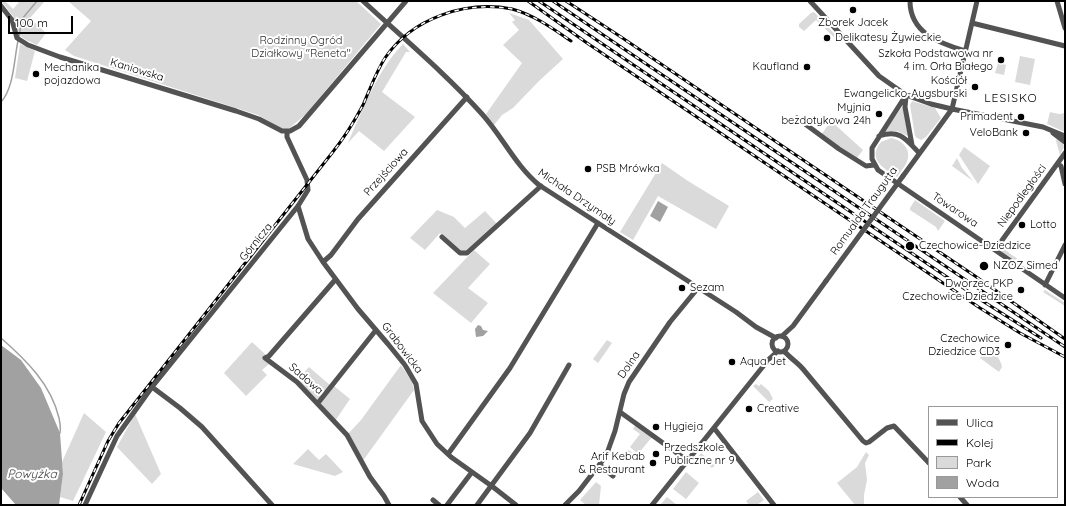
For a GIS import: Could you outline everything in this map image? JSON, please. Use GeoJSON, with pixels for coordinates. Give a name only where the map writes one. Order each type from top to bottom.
{"type":"FeatureCollection","features":[{"type":"Feature","properties":{"kind":"street","name":"Michała Drzymały"},"geometry":{"type":"LineString","coordinates":[[363,1],[467,97],[484,115],[524,171],[541,186],[698,288],[774,340]]}},
{"type":"Feature","properties":{"kind":"street"},"geometry":{"type":"LineString","coordinates":[[286,131],[299,126],[386,22],[406,1]]}},
{"type":"Feature","properties":{"kind":"street"},"geometry":{"type":"LineString","coordinates":[[810,1],[879,76],[906,95],[931,104],[1043,128],[1065,136]]}},
{"type":"Feature","properties":{"kind":"street"},"geometry":{"type":"LineString","coordinates":[[910,1],[912,16],[922,31],[943,44],[965,50]]}},
{"type":"Feature","properties":{"kind":"street"},"geometry":{"type":"LineString","coordinates":[[952,109],[977,1]]}},
{"type":"Feature","properties":{"kind":"street"},"geometry":{"type":"LineString","coordinates":[[1057,1],[1065,28]]}},
{"type":"Feature","properties":{"kind":"street","name":"Kaniowska"},"geometry":{"type":"LineString","coordinates":[[1,6],[12,20],[17,38],[28,45],[60,57],[236,111],[286,131]]}},
{"type":"Feature","properties":{"kind":"street"},"geometry":{"type":"LineString","coordinates":[[972,23],[1065,46]]}},
{"type":"Feature","properties":{"kind":"street"},"geometry":{"type":"LineString","coordinates":[[797,118],[839,149],[866,166],[874,165],[871,153],[874,145],[906,95]]}},
{"type":"Feature","properties":{"kind":"street"},"geometry":{"type":"LineString","coordinates":[[906,95],[905,107],[912,145]]}},
{"type":"Feature","properties":{"kind":"street","name":"Przejściowa"},"geometry":{"type":"LineString","coordinates":[[323,262],[331,255],[358,219],[467,97]]}},
{"type":"Feature","properties":{"kind":"street","name":"Romualda Traugutta"},"geometry":{"type":"LineString","coordinates":[[785,338],[952,109]]}},
{"type":"Feature","properties":{"kind":"street","name":"Górnicza"},"geometry":{"type":"LineString","coordinates":[[85,505],[116,436],[152,387],[298,206],[308,190],[307,180],[287,137],[286,131]]}},
{"type":"Feature","properties":{"kind":"street"},"geometry":{"type":"LineString","coordinates":[[1051,131],[1065,142]]}},
{"type":"Feature","properties":{"kind":"street"},"geometry":{"type":"LineString","coordinates":[[879,136],[892,133],[899,135],[906,138],[919,153]]}},
{"type":"Feature","properties":{"kind":"street","name":"Niepodległości"},"geometry":{"type":"LineString","coordinates":[[995,250],[1065,153]]}},
{"type":"Feature","properties":{"kind":"street"},"geometry":{"type":"LineString","coordinates":[[1058,164],[1061,166],[1065,184]]}},
{"type":"Feature","properties":{"kind":"street","name":"Towarowa"},"geometry":{"type":"LineString","coordinates":[[874,165],[882,174],[903,186],[1065,298]]}},
{"type":"Feature","properties":{"kind":"street"},"geometry":{"type":"LineString","coordinates":[[442,237],[460,253],[467,254],[541,186]]}},
{"type":"Feature","properties":{"kind":"street","name":"Grabowicka"},"geometry":{"type":"LineString","coordinates":[[298,206],[308,238],[335,280],[409,372],[416,384],[422,421],[437,444],[516,505]]}},
{"type":"Feature","properties":{"kind":"street"},"geometry":{"type":"LineString","coordinates":[[448,454],[510,368],[598,223]]}},
{"type":"Feature","properties":{"kind":"street"},"geometry":{"type":"LineString","coordinates":[[1045,285],[1065,245]]}},
{"type":"Feature","properties":{"kind":"street","name":"Sadowa"},"geometry":{"type":"LineString","coordinates":[[335,280],[269,356],[265,358],[297,382],[347,435],[370,477],[389,505]]}},
{"type":"Feature","properties":{"kind":"street","name":"Dolna"},"geometry":{"type":"LineString","coordinates":[[565,505],[579,491],[600,465],[609,449],[624,394],[629,382],[670,322],[698,288]]}},
{"type":"Feature","properties":{"kind":"street"},"geometry":{"type":"LineString","coordinates":[[318,403],[376,330]]}},
{"type":"Feature","properties":{"kind":"street"},"geometry":{"type":"LineString","coordinates":[[776,350],[774,340],[785,338],[788,344],[786,349],[788,356],[797,362],[863,441],[866,443],[869,442],[887,428],[894,426],[928,462]]}},
{"type":"Feature","properties":{"kind":"street"},"geometry":{"type":"LineString","coordinates":[[652,505],[776,350],[786,349]]}},
{"type":"Feature","properties":{"kind":"street"},"geometry":{"type":"LineString","coordinates":[[477,505],[530,433],[568,365]]}},
{"type":"Feature","properties":{"kind":"street"},"geometry":{"type":"LineString","coordinates":[[152,387],[202,427],[272,505]]}},
{"type":"Feature","properties":{"kind":"street"},"geometry":{"type":"LineString","coordinates":[[620,412],[688,460]]}},
{"type":"Feature","properties":{"kind":"street"},"geometry":{"type":"LineString","coordinates":[[714,428],[774,505]]}},
{"type":"Feature","properties":{"kind":"street"},"geometry":{"type":"LineString","coordinates":[[600,465],[613,476]]}},
{"type":"Feature","properties":{"kind":"street"},"geometry":{"type":"LineString","coordinates":[[447,505],[472,472]]}},
{"type":"Feature","properties":{"kind":"street"},"geometry":{"type":"LineString","coordinates":[[433,500],[439,505]]}},
{"type":"Feature","properties":{"kind":"green space"},"geometry":{"type":"Polygon","coordinates":[[[1,1],[5,1],[13,9],[20,1],[45,1],[30,18],[46,33],[37,45],[19,35],[13,16],[1,1]]]}},
{"type":"Feature","properties":{"kind":"green space","name":"Rodzinny Ogród Działkowy \"Reneta\""},"geometry":{"type":"Polygon","coordinates":[[[68,1],[356,1],[381,24],[306,114],[286,131],[258,115],[74,56],[65,50],[91,21],[68,1]]]}},
{"type":"Feature","properties":{"kind":"green space"},"geometry":{"type":"Polygon","coordinates":[[[814,12],[839,39],[837,40],[816,20],[804,31],[799,27],[799,24],[814,12]]]}},
{"type":"Feature","properties":{"kind":"green space"},"geometry":{"type":"Polygon","coordinates":[[[509,13],[529,20],[563,59],[513,108],[502,115],[494,125],[486,114],[522,63],[503,45],[519,30],[512,22],[515,20],[509,13]]]}},
{"type":"Feature","properties":{"kind":"green space"},"geometry":{"type":"Polygon","coordinates":[[[20,44],[35,51],[27,81],[15,78],[20,44]]]}},
{"type":"Feature","properties":{"kind":"green space"},"geometry":{"type":"Polygon","coordinates":[[[403,44],[410,52],[406,52],[382,92],[415,117],[384,151],[359,131],[348,143],[378,78],[403,44]]]}},
{"type":"Feature","properties":{"kind":"green space"},"geometry":{"type":"Polygon","coordinates":[[[1020,56],[1035,59],[1030,85],[1015,82],[1020,56]]]}},
{"type":"Feature","properties":{"kind":"green space"},"geometry":{"type":"Polygon","coordinates":[[[998,63],[1006,65],[1004,75],[995,73],[998,63]]]}},
{"type":"Feature","properties":{"kind":"green space"},"geometry":{"type":"Polygon","coordinates":[[[912,101],[935,108],[941,118],[926,137],[921,140],[915,136],[910,105],[912,101]]]}},
{"type":"Feature","properties":{"kind":"green space"},"geometry":{"type":"Polygon","coordinates":[[[902,107],[908,136],[897,131],[885,131],[902,107]]]}},
{"type":"Feature","properties":{"kind":"green space"},"geometry":{"type":"Polygon","coordinates":[[[1050,112],[1059,114],[1065,113],[1065,132],[1047,124],[1050,112]]]}},
{"type":"Feature","properties":{"kind":"green space"},"geometry":{"type":"Polygon","coordinates":[[[831,121],[863,150],[857,158],[821,135],[831,121]]]}},
{"type":"Feature","properties":{"kind":"green space"},"geometry":{"type":"Polygon","coordinates":[[[891,138],[899,141],[906,147],[908,155],[906,164],[897,177],[882,166],[876,158],[877,148],[881,142],[891,138]]]}},
{"type":"Feature","properties":{"kind":"green space"},"geometry":{"type":"Polygon","coordinates":[[[1057,138],[1063,143],[1064,147],[1060,155],[1056,141],[1057,138]]]}},
{"type":"Feature","properties":{"kind":"green space"},"geometry":{"type":"Polygon","coordinates":[[[964,147],[990,166],[978,184],[959,155],[964,147]]]}},
{"type":"Feature","properties":{"kind":"green space"},"geometry":{"type":"Polygon","coordinates":[[[957,158],[962,168],[973,181],[952,166],[957,158]]]}},
{"type":"Feature","properties":{"kind":"green space"},"geometry":{"type":"Polygon","coordinates":[[[662,163],[729,206],[716,229],[658,196],[633,240],[620,232],[662,163]]]}},
{"type":"Feature","properties":{"kind":"green space"},"geometry":{"type":"Polygon","coordinates":[[[915,200],[945,221],[938,231],[936,227],[910,210],[915,200]]]}},
{"type":"Feature","properties":{"kind":"green space"},"geometry":{"type":"Polygon","coordinates":[[[437,210],[454,217],[465,228],[485,211],[497,224],[467,251],[460,251],[440,233],[425,250],[410,238],[437,210]]]}},
{"type":"Feature","properties":{"kind":"green space"},"geometry":{"type":"Polygon","coordinates":[[[1001,247],[1019,260],[1019,263],[1002,252],[1001,247]]]}},
{"type":"Feature","properties":{"kind":"green space"},"geometry":{"type":"Polygon","coordinates":[[[474,250],[490,264],[468,288],[488,303],[471,323],[433,293],[474,250]]]}},
{"type":"Feature","properties":{"kind":"green space"},"geometry":{"type":"Polygon","coordinates":[[[1045,290],[1065,303],[1065,306],[1043,292],[1045,290]]]}},
{"type":"Feature","properties":{"kind":"green space"},"geometry":{"type":"Polygon","coordinates":[[[607,340],[612,343],[598,363],[593,359],[607,340]]]}},
{"type":"Feature","properties":{"kind":"green space"},"geometry":{"type":"Polygon","coordinates":[[[252,342],[266,355],[263,359],[269,364],[262,370],[267,375],[246,396],[224,373],[252,342]]]}},
{"type":"Feature","properties":{"kind":"green space"},"geometry":{"type":"Polygon","coordinates":[[[987,348],[995,354],[1000,361],[1002,367],[999,372],[980,358],[987,348]]]}},
{"type":"Feature","properties":{"kind":"green space"},"geometry":{"type":"Polygon","coordinates":[[[401,365],[412,382],[414,390],[362,462],[348,434],[361,420],[401,365]]]}},
{"type":"Feature","properties":{"kind":"green space"},"geometry":{"type":"Polygon","coordinates":[[[309,367],[330,385],[318,400],[297,380],[309,367]]]}},
{"type":"Feature","properties":{"kind":"green space"},"geometry":{"type":"Polygon","coordinates":[[[756,384],[759,386],[761,384],[769,391],[773,399],[769,402],[753,386],[756,384]]]}},
{"type":"Feature","properties":{"kind":"green space"},"geometry":{"type":"Polygon","coordinates":[[[334,386],[350,399],[335,421],[321,405],[321,402],[334,386]]]}},
{"type":"Feature","properties":{"kind":"green space"},"geometry":{"type":"Polygon","coordinates":[[[84,413],[106,432],[73,501],[60,497],[63,474],[62,462],[84,413]]]}},
{"type":"Feature","properties":{"kind":"green space"},"geometry":{"type":"Polygon","coordinates":[[[135,414],[161,474],[152,484],[117,447],[135,414]]]}},
{"type":"Feature","properties":{"kind":"green space"},"geometry":{"type":"Polygon","coordinates":[[[636,424],[652,437],[638,454],[630,447],[640,434],[633,429],[636,424]]]}},
{"type":"Feature","properties":{"kind":"green space"},"geometry":{"type":"Polygon","coordinates":[[[308,449],[319,460],[326,454],[343,472],[335,476],[293,464],[308,449]]]}},
{"type":"Feature","properties":{"kind":"green space"},"geometry":{"type":"Polygon","coordinates":[[[628,450],[633,453],[633,455],[626,461],[622,458],[628,450]]]}},
{"type":"Feature","properties":{"kind":"green space"},"geometry":{"type":"Polygon","coordinates":[[[866,452],[869,455],[865,463],[867,480],[864,505],[855,505],[837,483],[857,467],[866,452]]]}},
{"type":"Feature","properties":{"kind":"green space"},"geometry":{"type":"Polygon","coordinates":[[[701,453],[715,465],[712,468],[698,457],[701,453]]]}},
{"type":"Feature","properties":{"kind":"green space"},"geometry":{"type":"Polygon","coordinates":[[[686,472],[699,483],[686,499],[673,489],[686,472]]]}},
{"type":"Feature","properties":{"kind":"green space"},"geometry":{"type":"Polygon","coordinates":[[[596,482],[601,486],[599,505],[586,505],[580,500],[596,482]]]}},
{"type":"Feature","properties":{"kind":"green space"},"geometry":{"type":"Polygon","coordinates":[[[758,492],[764,500],[757,505],[749,505],[746,501],[758,492]]]}},
{"type":"Feature","properties":{"kind":"green space"},"geometry":{"type":"Polygon","coordinates":[[[667,497],[677,505],[661,505],[667,497]]]}},
{"type":"Feature","properties":{"kind":"water"},"geometry":{"type":"Polygon","coordinates":[[[658,201],[668,207],[660,222],[650,216],[658,201]]]}},
{"type":"Feature","properties":{"kind":"water"},"geometry":{"type":"Polygon","coordinates":[[[478,325],[481,326],[483,330],[488,331],[483,336],[476,337],[475,329],[478,325]]]}},
{"type":"Feature","properties":{"kind":"water","name":"Powyżka"},"geometry":{"type":"Polygon","coordinates":[[[1,345],[21,360],[41,388],[60,433],[63,474],[59,505],[16,505],[1,488],[1,345]]]}},
{"type":"Feature","properties":{"kind":"waterway"},"geometry":{"type":"LineString","coordinates":[[19,37],[22,19],[37,1]]}},
{"type":"Feature","properties":{"kind":"waterway"},"geometry":{"type":"LineString","coordinates":[[1,102],[9,89],[18,41]]}},
{"type":"Feature","properties":{"kind":"waterway"},"geometry":{"type":"LineString","coordinates":[[1,338],[28,364],[44,384],[55,406],[60,422],[60,433]]}},
{"type":"Feature","properties":{"kind":"railway"},"geometry":{"type":"LineString","coordinates":[[528,1],[587,43],[980,308],[1020,333],[1065,357]]}},
{"type":"Feature","properties":{"kind":"railway"},"geometry":{"type":"LineString","coordinates":[[539,1],[981,300],[1041,338]]}},
{"type":"Feature","properties":{"kind":"railway"},"geometry":{"type":"LineString","coordinates":[[553,1],[1065,347]]}},
{"type":"Feature","properties":{"kind":"railway"},"geometry":{"type":"LineString","coordinates":[[566,1],[975,276],[1065,339]]}},
{"type":"Feature","properties":{"kind":"railway"},"geometry":{"type":"LineString","coordinates":[[79,505],[108,441],[119,423],[341,142],[363,105],[382,63],[396,44],[410,32],[441,15],[477,7],[512,9],[543,22],[571,41]]}},
{"type":"Feature","properties":{"kind":"place","name":"Zborek Jacek"},"geometry":{"type":"Point","coordinates":[853,10]}},
{"type":"Feature","properties":{"kind":"place","name":"Delikatesy Żywieckie"},"geometry":{"type":"Point","coordinates":[827,38]}},
{"type":"Feature","properties":{"kind":"place","name":"Szkoła Podstawowa nr 4 im. Orła Białego"},"geometry":{"type":"Point","coordinates":[1001,60]}},
{"type":"Feature","properties":{"kind":"place","name":"Kaufland"},"geometry":{"type":"Point","coordinates":[807,67]}},
{"type":"Feature","properties":{"kind":"place","name":"Mechanika pojazdowa"},"geometry":{"type":"Point","coordinates":[36,74]}},
{"type":"Feature","properties":{"kind":"place","name":"Kościół Ewangelicko-Augsburski"},"geometry":{"type":"Point","coordinates":[975,87]}},
{"type":"Feature","properties":{"kind":"place","name":"Myjnia bezdotykowa 24h"},"geometry":{"type":"Point","coordinates":[879,114]}},
{"type":"Feature","properties":{"kind":"place","name":"Primadent"},"geometry":{"type":"Point","coordinates":[1021,117]}},
{"type":"Feature","properties":{"kind":"place","name":"VeloBank"},"geometry":{"type":"Point","coordinates":[1026,133]}},
{"type":"Feature","properties":{"kind":"place","name":"PSB Mrówka"},"geometry":{"type":"Point","coordinates":[588,169]}},
{"type":"Feature","properties":{"kind":"place","name":"Lotto"},"geometry":{"type":"Point","coordinates":[1022,225]}},
{"type":"Feature","properties":{"kind":"place","name":"Czechowice-Dziedzice"},"geometry":{"type":"Point","coordinates":[910,246]}},
{"type":"Feature","properties":{"kind":"place","name":"NZOZ Simed"},"geometry":{"type":"Point","coordinates":[984,266]}},
{"type":"Feature","properties":{"kind":"place","name":"Sezam"},"geometry":{"type":"Point","coordinates":[682,288]}},
{"type":"Feature","properties":{"kind":"place","name":"Dworzec PKP Czechowice Dziedzice"},"geometry":{"type":"Point","coordinates":[1021,290]}},
{"type":"Feature","properties":{"kind":"place","name":"Czechowice Dziedzice CD3"},"geometry":{"type":"Point","coordinates":[1008,345]}},
{"type":"Feature","properties":{"kind":"place","name":"Aqua Jet"},"geometry":{"type":"Point","coordinates":[732,362]}},
{"type":"Feature","properties":{"kind":"place","name":"Creative"},"geometry":{"type":"Point","coordinates":[749,409]}},
{"type":"Feature","properties":{"kind":"place","name":"Hygieja"},"geometry":{"type":"Point","coordinates":[656,427]}},
{"type":"Feature","properties":{"kind":"place","name":"Przedszkole Publiczne nr 9"},"geometry":{"type":"Point","coordinates":[656,454]}},
{"type":"Feature","properties":{"kind":"place","name":"Arif Kebab & Restaurant"},"geometry":{"type":"Point","coordinates":[653,463]}},
{"type":"Feature","properties":{"kind":"district","name":"LESISKO"},"geometry":{"type":"Point","coordinates":[1011,98]}}]}
